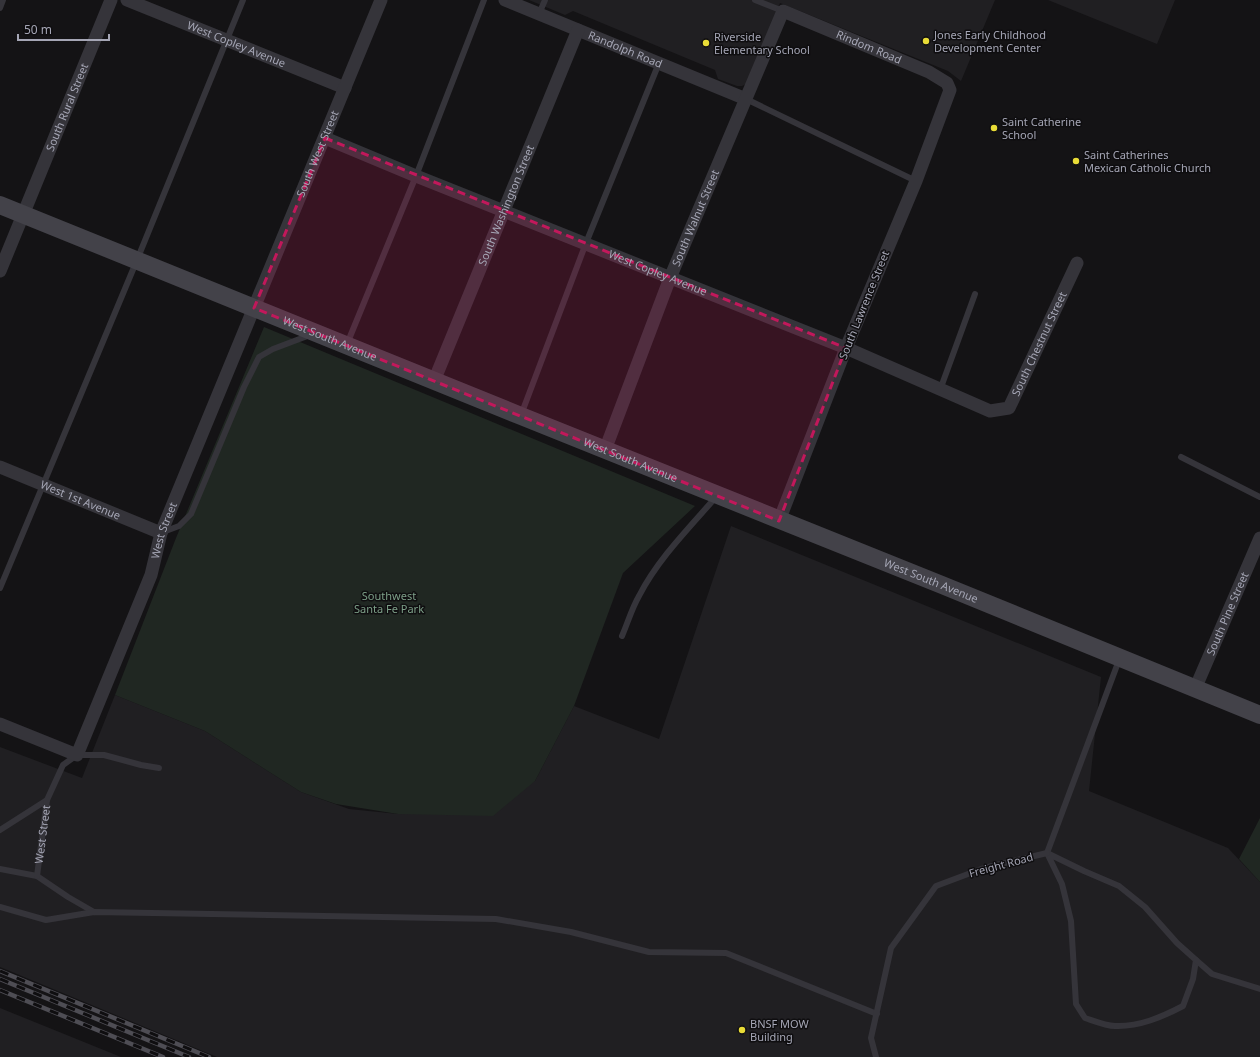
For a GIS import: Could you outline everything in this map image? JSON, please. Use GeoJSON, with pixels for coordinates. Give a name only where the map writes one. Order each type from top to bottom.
{"type":"FeatureCollection","features":[{"type":"Feature","properties":{"kind":"main road","name":"West South Avenue"},"geometry":{"type":"LineString","coordinates":[[0,205],[717,496],[930,580],[1260,715]]}},
{"type":"Feature","properties":{"kind":"street","name":"South Rural Street"},"geometry":{"type":"LineString","coordinates":[[0,272],[111,0]]}},
{"type":"Feature","properties":{"kind":"street","name":"West Copley Avenue"},"geometry":{"type":"LineString","coordinates":[[127,0],[345,88]]}},
{"type":"Feature","properties":{"kind":"street","name":"South West Street"},"geometry":{"type":"LineString","coordinates":[[254,308],[381,0]]}},
{"type":"Feature","properties":{"kind":"street","name":"Randolph Road"},"geometry":{"type":"LineString","coordinates":[[505,0],[746,99]]}},
{"type":"Feature","properties":{"kind":"street","name":"Rindom Road"},"geometry":{"type":"LineString","coordinates":[[783,11],[929,72],[947,83],[950,90]]}},
{"type":"Feature","properties":{"kind":"street","name":"South Walnut Street"},"geometry":{"type":"LineString","coordinates":[[605,450],[670,278],[783,11]]}},
{"type":"Feature","properties":{"kind":"street","name":"South Washington Street"},"geometry":{"type":"LineString","coordinates":[[434,381],[578,30]]}},
{"type":"Feature","properties":{"kind":"street","name":"South Lawrence Street"},"geometry":{"type":"LineString","coordinates":[[779,520],[846,348],[916,181],[950,90]]}},
{"type":"Feature","properties":{"kind":"street","name":"West Copley Avenue"},"geometry":{"type":"LineString","coordinates":[[325,138],[416,176],[846,348],[990,411]]}},
{"type":"Feature","properties":{"kind":"street","name":"South Chestnut Street"},"geometry":{"type":"LineString","coordinates":[[990,411],[1009,408],[1077,263]]}},
{"type":"Feature","properties":{"kind":"street","name":"West Street"},"geometry":{"type":"LineString","coordinates":[[77,755],[151,575],[161,533],[254,308]]}},
{"type":"Feature","properties":{"kind":"street","name":"West 1st Avenue"},"geometry":{"type":"LineString","coordinates":[[0,467],[161,533]]}},
{"type":"Feature","properties":{"kind":"street","name":"South Pine Street"},"geometry":{"type":"LineString","coordinates":[[1195,689],[1260,538]]}},
{"type":"Feature","properties":{"kind":"street"},"geometry":{"type":"LineString","coordinates":[[0,724],[77,755]]}},
{"type":"Feature","properties":{"kind":"lane"},"geometry":{"type":"LineString","coordinates":[[0,8],[3,0]]}},
{"type":"Feature","properties":{"kind":"lane"},"geometry":{"type":"LineString","coordinates":[[0,588],[137,260],[243,0]]}},
{"type":"Feature","properties":{"kind":"lane"},"geometry":{"type":"LineString","coordinates":[[346,346],[416,176],[484,0]]}},
{"type":"Feature","properties":{"kind":"lane"},"geometry":{"type":"LineString","coordinates":[[539,14],[545,0]]}},
{"type":"Feature","properties":{"kind":"lane"},"geometry":{"type":"LineString","coordinates":[[755,0],[783,11]]}},
{"type":"Feature","properties":{"kind":"lane"},"geometry":{"type":"LineString","coordinates":[[521,416],[586,243],[659,63]]}},
{"type":"Feature","properties":{"kind":"lane"},"geometry":{"type":"LineString","coordinates":[[746,99],[916,181]]}},
{"type":"Feature","properties":{"kind":"lane"},"geometry":{"type":"LineString","coordinates":[[940,390],[975,294]]}},
{"type":"Feature","properties":{"kind":"lane"},"geometry":{"type":"LineString","coordinates":[[161,533],[179,526],[191,514],[244,387],[259,357],[273,349],[315,333]]}},
{"type":"Feature","properties":{"kind":"lane"},"geometry":{"type":"LineString","coordinates":[[1181,457],[1260,497]]}},
{"type":"Feature","properties":{"kind":"lane"},"geometry":{"type":"LineString","coordinates":[[622,636],[639,596],[653,574],[671,548],[717,496]]}},
{"type":"Feature","properties":{"kind":"lane","name":"Freight Road"},"geometry":{"type":"LineString","coordinates":[[876,1057],[871,1038],[891,948],[936,886],[984,868],[1047,853],[1120,658]]}},
{"type":"Feature","properties":{"kind":"lane"},"geometry":{"type":"LineString","coordinates":[[77,755],[104,755],[141,765],[159,768]]}},
{"type":"Feature","properties":{"kind":"lane","name":"West Street"},"geometry":{"type":"LineString","coordinates":[[37,876],[46,800],[63,765],[77,755]]}},
{"type":"Feature","properties":{"kind":"lane"},"geometry":{"type":"LineString","coordinates":[[0,830],[46,800]]}},
{"type":"Feature","properties":{"kind":"lane"},"geometry":{"type":"LineString","coordinates":[[1047,853],[1062,884],[1071,921],[1076,1004],[1085,1018],[1114,1026],[1134,1024],[1150,1021],[1183,1006],[1194,979],[1196,960]]}},
{"type":"Feature","properties":{"kind":"lane"},"geometry":{"type":"LineString","coordinates":[[1047,853],[1084,872],[1119,886],[1145,907],[1177,943],[1212,974],[1260,989]]}},
{"type":"Feature","properties":{"kind":"lane"},"geometry":{"type":"LineString","coordinates":[[0,869],[37,876],[68,897],[94,912]]}},
{"type":"Feature","properties":{"kind":"lane"},"geometry":{"type":"LineString","coordinates":[[0,907],[46,920],[94,912],[496,919],[571,932],[648,952],[726,953],[877,1014]]}},
{"type":"Feature","properties":{"kind":"highlighted area"},"geometry":{"type":"Polygon","coordinates":[[[325,138],[846,348],[779,521],[254,308],[325,138]]]}},
{"type":"Feature","properties":{"kind":"shaded area"},"geometry":{"type":"Polygon","coordinates":[[[529,0],[995,0],[961,81],[948,71],[780,3],[746,84],[737,86],[718,79],[715,70],[573,11],[565,15],[529,0]]]}},
{"type":"Feature","properties":{"kind":"shaded area","name":"Jones Early Childhood Development Center"},"geometry":{"type":"Polygon","coordinates":[[[1048,0],[1175,0],[1157,44],[1048,0]]]}},
{"type":"Feature","properties":{"kind":"shaded area"},"geometry":{"type":"Polygon","coordinates":[[[731,526],[1101,677],[1089,791],[1228,848],[1260,882],[1260,1057],[217,1057],[0,967],[0,747],[82,778],[115,695],[205,731],[301,792],[349,809],[398,814],[535,781],[574,706],[659,739],[731,526]]]}},
{"type":"Feature","properties":{"kind":"shaded area"},"geometry":{"type":"Polygon","coordinates":[[[0,1008],[121,1057],[0,1057],[0,1008]]]}},
{"type":"Feature","properties":{"kind":"green space","name":"Southwest Santa Fe Park"},"geometry":{"type":"Polygon","coordinates":[[[264,327],[695,506],[623,573],[574,706],[535,781],[493,816],[398,814],[336,804],[301,792],[205,731],[115,695],[176,538],[264,327]]]}},
{"type":"Feature","properties":{"kind":"green space"},"geometry":{"type":"Polygon","coordinates":[[[1260,818],[1260,882],[1239,859],[1260,818]]]}},
{"type":"Feature","properties":{"kind":"railway"},"geometry":{"type":"LineString","coordinates":[[0,971],[209,1057]]}},
{"type":"Feature","properties":{"kind":"railway"},"geometry":{"type":"LineString","coordinates":[[0,979],[189,1057]]}},
{"type":"Feature","properties":{"kind":"railway"},"geometry":{"type":"LineString","coordinates":[[0,990],[163,1057]]}},
{"type":"Feature","properties":{"kind":"place","name":"Jones Early Childhood Development Center"},"geometry":{"type":"Point","coordinates":[926,41]}},
{"type":"Feature","properties":{"kind":"place","name":"Riverside Elementary School"},"geometry":{"type":"Point","coordinates":[706,43]}},
{"type":"Feature","properties":{"kind":"place","name":"Saint Catherine School"},"geometry":{"type":"Point","coordinates":[994,128]}},
{"type":"Feature","properties":{"kind":"place","name":"Saint Catherines Mexican Catholic Church"},"geometry":{"type":"Point","coordinates":[1076,161]}},
{"type":"Feature","properties":{"kind":"place","name":"BNSF MOW Building"},"geometry":{"type":"Point","coordinates":[742,1030]}}]}
